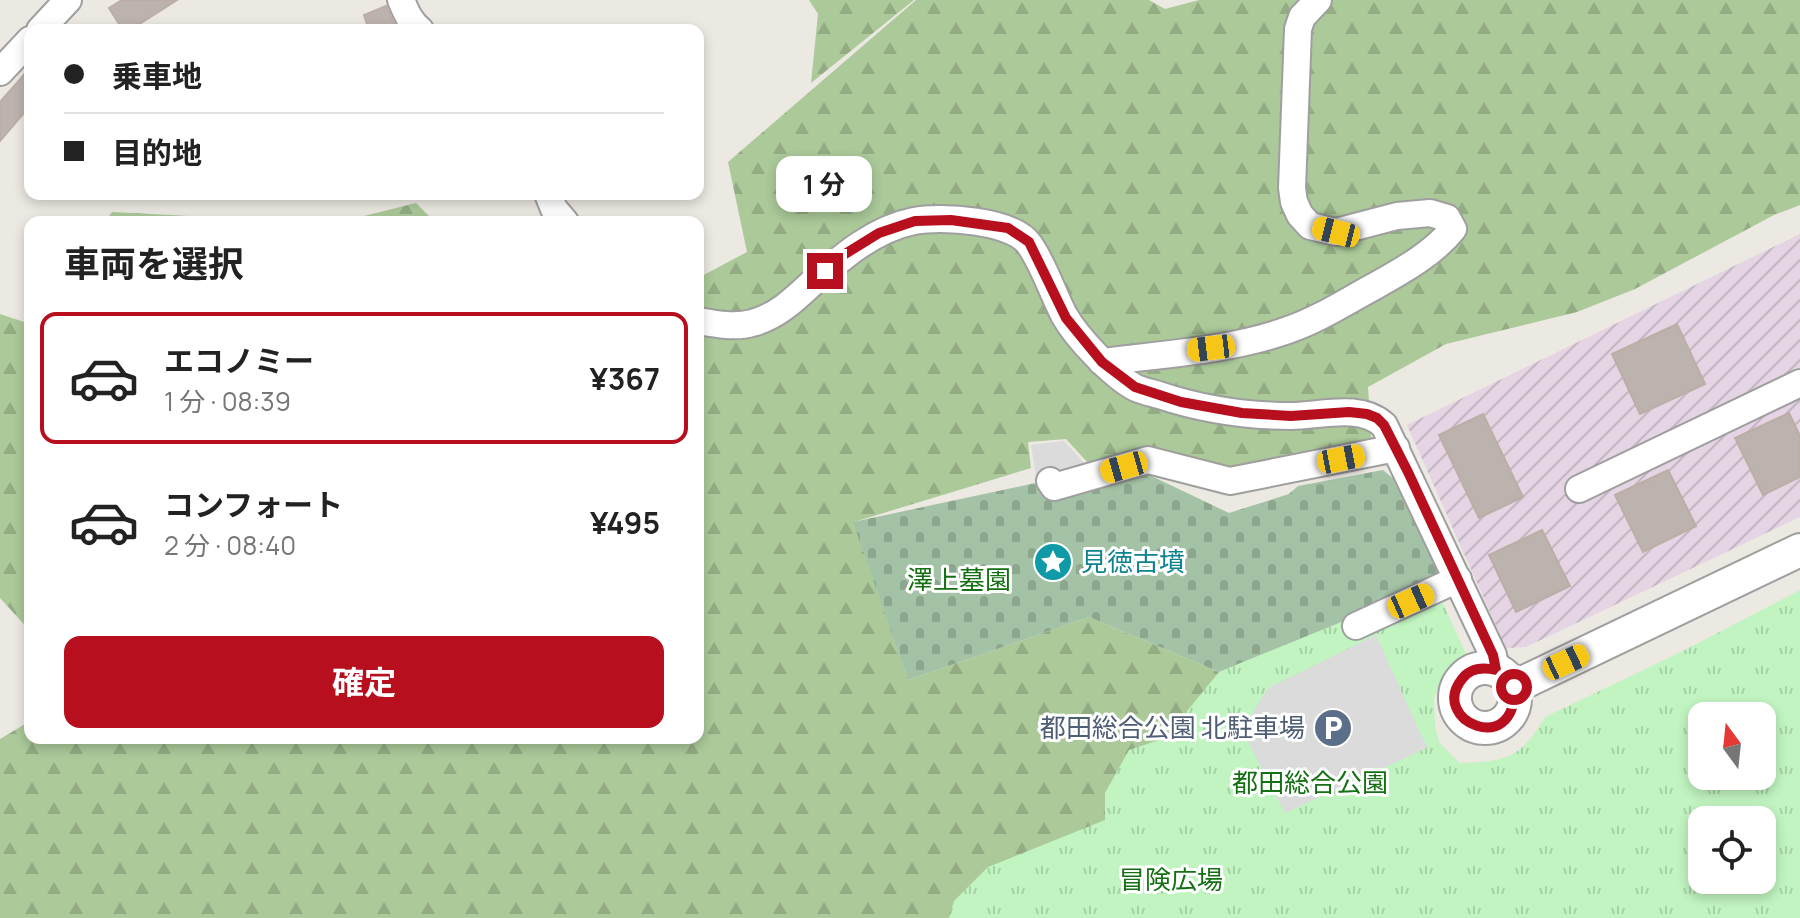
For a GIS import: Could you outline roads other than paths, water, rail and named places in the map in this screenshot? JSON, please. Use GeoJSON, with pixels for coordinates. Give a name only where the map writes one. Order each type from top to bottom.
{"type":"FeatureCollection","features":[{"type":"Feature","properties":{"kind":"street"},"geometry":{"type":"LineString","coordinates":[[46,24],[68,0]]}},
{"type":"Feature","properties":{"kind":"street"},"geometry":{"type":"LineString","coordinates":[[401,0],[413,24]]}},
{"type":"Feature","properties":{"kind":"street"},"geometry":{"type":"LineString","coordinates":[[1102,362],[1238,345],[1290,330],[1398,273],[1445,239],[1453,229],[1447,218],[1430,213],[1397,216],[1336,232],[1310,226],[1300,215],[1292,188],[1298,29],[1302,17],[1318,0]]}},
{"type":"Feature","properties":{"kind":"street"},"geometry":{"type":"LineString","coordinates":[[0,72],[24,46]]}},
{"type":"Feature","properties":{"kind":"street"},"geometry":{"type":"LineString","coordinates":[[704,322],[738,325],[771,317],[845,254],[879,233],[915,221],[966,221],[1008,228],[1029,242],[1066,318],[1102,362],[1135,387],[1181,402],[1242,413],[1291,416],[1349,412],[1377,418],[1396,448],[1505,678],[1645,626],[1800,550]]}},
{"type":"Feature","properties":{"kind":"street"},"geometry":{"type":"LineString","coordinates":[[1579,489],[1800,383]]}},
{"type":"Feature","properties":{"kind":"street"},"geometry":{"type":"LineString","coordinates":[[1050,481],[1054,487],[1148,460],[1230,481],[1396,448]]}},
{"type":"Feature","properties":{"kind":"street"},"geometry":{"type":"LineString","coordinates":[[1356,626],[1458,579]]}},
{"type":"Feature","properties":{"kind":"place","name":"見徳古墳"},"geometry":{"type":"Point","coordinates":[1053,562]}},
{"type":"Feature","properties":{"kind":"place","name":"都田総合公園 北駐車場"},"geometry":{"type":"Point","coordinates":[1333,728]}},
{"type":"Feature","properties":{"kind":"park label","name":"澤上墓園"},"geometry":{"type":"Point","coordinates":[959,580]}},
{"type":"Feature","properties":{"kind":"park label","name":"都田総合公園"},"geometry":{"type":"Point","coordinates":[1310,783]}},
{"type":"Feature","properties":{"kind":"park label","name":"冒険広場"},"geometry":{"type":"Point","coordinates":[1171,880]}}]}
